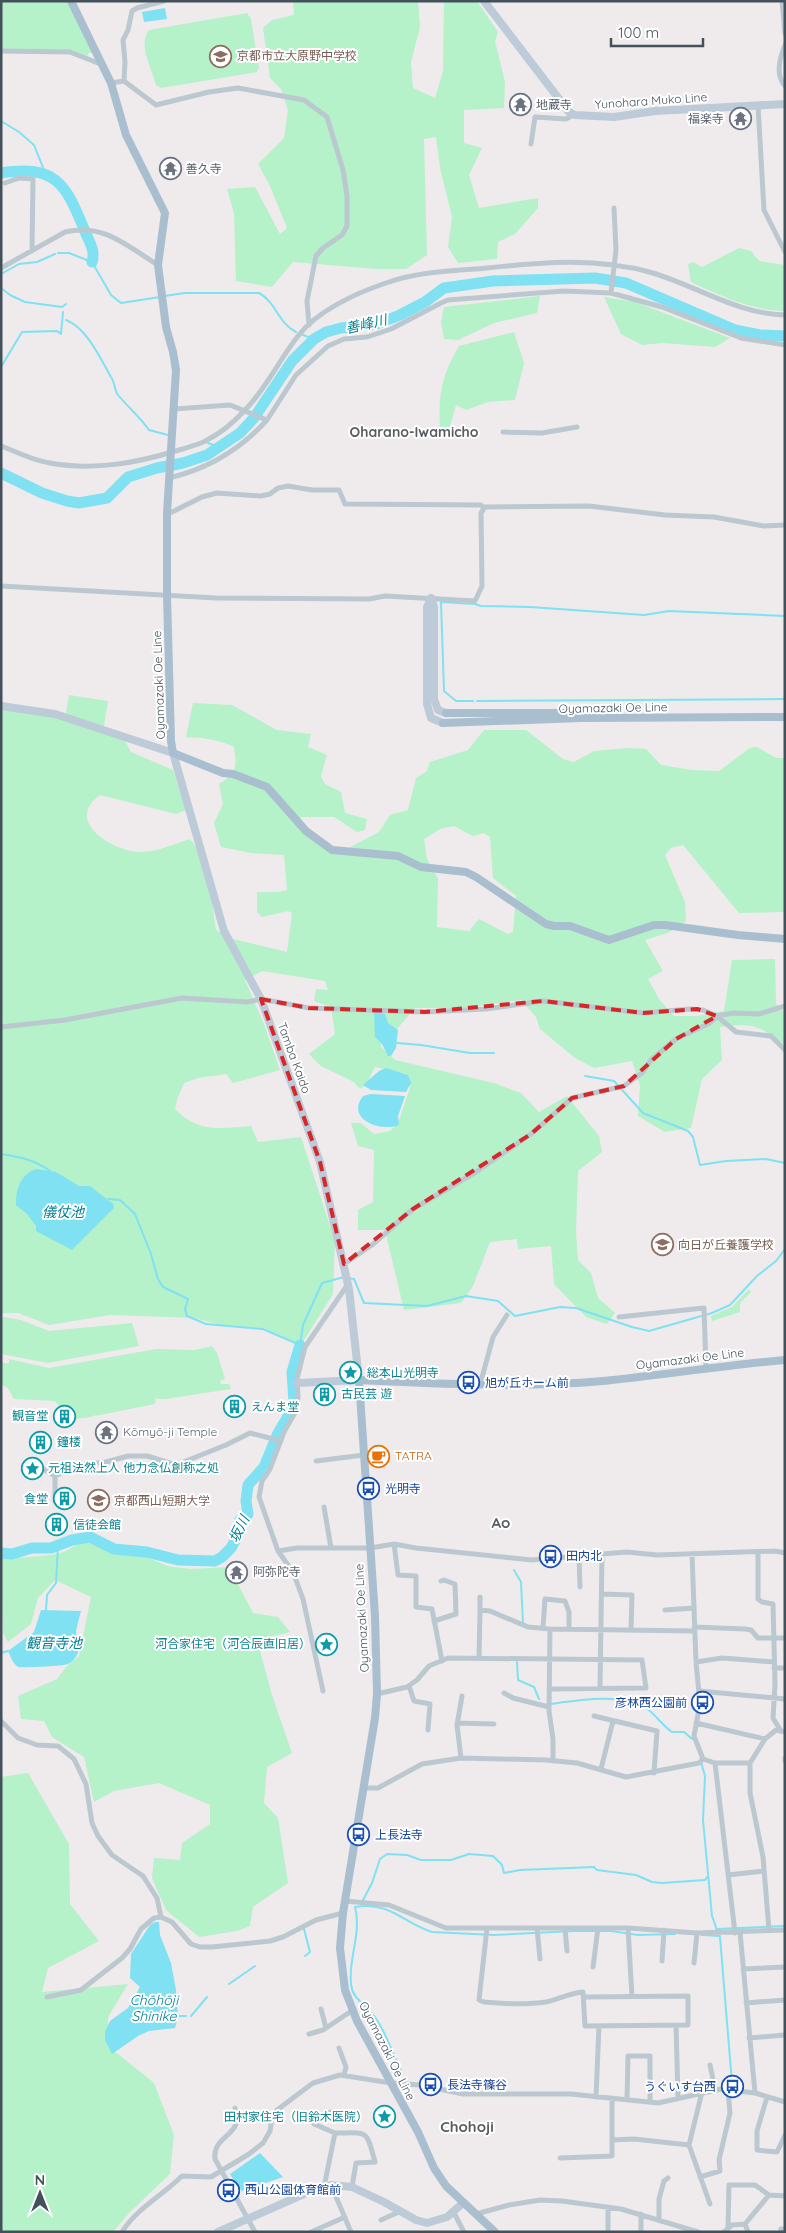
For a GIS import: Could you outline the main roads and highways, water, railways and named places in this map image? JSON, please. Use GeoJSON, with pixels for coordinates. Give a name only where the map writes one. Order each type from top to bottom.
{"type":"FeatureCollection","features":[{"type":"Feature","properties":{"kind":"main road","name":"Oyamazaki Oe Line"},"geometry":{"type":"LineString","coordinates":[[71,1],[111,83],[126,135],[165,213],[158,265],[176,370],[167,512],[171,741],[174,753],[223,773],[233,774],[267,787],[306,831],[332,850],[398,856],[421,867],[466,872],[546,924],[570,926],[609,940],[654,925],[693,927],[738,935],[785,939]]}},
{"type":"Feature","properties":{"kind":"main road","name":"Oyamazaki Oe Line"},"geometry":{"type":"LineString","coordinates":[[446,714],[785,712]]}},
{"type":"Feature","properties":{"kind":"main road","name":"Oyamazaki Oe Line"},"geometry":{"type":"LineString","coordinates":[[442,723],[581,718],[785,717]]}},
{"type":"Feature","properties":{"kind":"main road","name":"Oyamazaki Oe Line"},"geometry":{"type":"LineString","coordinates":[[495,2232],[446,2186],[434,2168],[418,2132],[390,2083],[353,2010],[345,1990],[341,1970],[340,1948],[343,1912],[375,1718],[377,1694],[375,1616],[359,1380],[480,1385],[603,1381],[706,1367],[785,1360]]}},
{"type":"Feature","properties":{"kind":"water"},"geometry":{"type":"Polygon","coordinates":[[[165,8],[167,19],[144,22],[142,12],[165,8]]]}},
{"type":"Feature","properties":{"kind":"water"},"geometry":{"type":"Polygon","coordinates":[[[374,1012],[385,1014],[388,1023],[398,1030],[396,1048],[391,1056],[388,1056],[382,1044],[375,1037],[374,1012]]]}},
{"type":"Feature","properties":{"kind":"water"},"geometry":{"type":"Polygon","coordinates":[[[386,1068],[408,1075],[411,1083],[406,1092],[371,1090],[363,1085],[379,1071],[386,1068]]]}},
{"type":"Feature","properties":{"kind":"water"},"geometry":{"type":"Polygon","coordinates":[[[371,1094],[405,1096],[398,1116],[399,1123],[397,1126],[381,1127],[373,1125],[361,1116],[358,1111],[359,1104],[363,1096],[371,1094]]]}},
{"type":"Feature","properties":{"kind":"water","name":"儀仗池"},"geometry":{"type":"Polygon","coordinates":[[[36,1169],[56,1172],[79,1186],[90,1186],[113,1204],[114,1208],[72,1250],[36,1231],[36,1226],[27,1214],[16,1205],[20,1183],[26,1175],[36,1169]]]}},
{"type":"Feature","properties":{"kind":"water","name":"観音寺池"},"geometry":{"type":"Polygon","coordinates":[[[41,1610],[81,1611],[76,1631],[78,1653],[73,1661],[65,1665],[18,1667],[13,1662],[8,1651],[34,1632],[41,1610]]]}},
{"type":"Feature","properties":{"kind":"water","name":"Chōhōji Shinike"},"geometry":{"type":"Polygon","coordinates":[[[159,1922],[160,1935],[171,1963],[178,2017],[175,2028],[149,2031],[138,2036],[112,2054],[105,2040],[105,2032],[110,2021],[128,2008],[140,1987],[130,1978],[131,1954],[150,1925],[159,1922]]]}},
{"type":"Feature","properties":{"kind":"water"},"geometry":{"type":"Polygon","coordinates":[[[260,2153],[283,2177],[242,2191],[230,2174],[260,2153]]]}},
{"type":"Feature","properties":{"kind":"waterway"},"geometry":{"type":"LineString","coordinates":[[1,121],[19,132],[34,145],[46,175]]}},
{"type":"Feature","properties":{"kind":"waterway"},"geometry":{"type":"LineString","coordinates":[[1,173],[34,172],[56,180],[71,199],[92,249],[92,262]]}},
{"type":"Feature","properties":{"kind":"waterway"},"geometry":{"type":"LineString","coordinates":[[58,253],[69,253],[92,262],[111,295],[121,303],[160,297]]}},
{"type":"Feature","properties":{"kind":"waterway"},"geometry":{"type":"LineString","coordinates":[[1,274],[19,264],[37,262],[55,254]]}},
{"type":"Feature","properties":{"kind":"waterway","name":"善峰川"},"geometry":{"type":"LineString","coordinates":[[1,473],[42,493],[67,501],[79,503],[107,498],[128,477],[207,455],[240,433],[254,418],[292,361],[314,339],[326,332],[341,328],[377,324],[400,315],[425,302],[444,288],[493,281],[595,278],[626,283],[735,330],[760,335],[785,336]]}},
{"type":"Feature","properties":{"kind":"waterway"},"geometry":{"type":"LineString","coordinates":[[1,288],[10,295],[25,302],[62,307],[66,304]]}},
{"type":"Feature","properties":{"kind":"waterway"},"geometry":{"type":"LineString","coordinates":[[164,296],[185,293],[259,293],[265,297],[285,323],[296,332]]}},
{"type":"Feature","properties":{"kind":"waterway"},"geometry":{"type":"LineString","coordinates":[[1,367],[22,332],[57,331],[61,334],[63,312]]}},
{"type":"Feature","properties":{"kind":"waterway"},"geometry":{"type":"LineString","coordinates":[[66,320],[74,324],[87,337],[112,379],[117,393],[149,430],[168,435]]}},
{"type":"Feature","properties":{"kind":"waterway"},"geometry":{"type":"LineString","coordinates":[[303,335],[314,339]]}},
{"type":"Feature","properties":{"kind":"waterway"},"geometry":{"type":"LineString","coordinates":[[208,443],[219,447]]}},
{"type":"Feature","properties":{"kind":"waterway"},"geometry":{"type":"LineString","coordinates":[[473,701],[456,701],[444,691],[441,602],[644,615],[669,611],[785,616]]}},
{"type":"Feature","properties":{"kind":"waterway"},"geometry":{"type":"LineString","coordinates":[[477,701],[785,699]]}},
{"type":"Feature","properties":{"kind":"waterway"},"geometry":{"type":"LineString","coordinates":[[397,1043],[470,1053],[494,1053]]}},
{"type":"Feature","properties":{"kind":"waterway"},"geometry":{"type":"LineString","coordinates":[[585,1076],[614,1081],[643,1113],[688,1131],[693,1137],[700,1165],[726,1161],[766,1159],[785,1163]]}},
{"type":"Feature","properties":{"kind":"waterway"},"geometry":{"type":"LineString","coordinates":[[1,1154],[15,1156],[39,1164],[50,1171]]}},
{"type":"Feature","properties":{"kind":"waterway"},"geometry":{"type":"LineString","coordinates":[[108,1199],[120,1200],[135,1214],[151,1254],[158,1279],[163,1287],[188,1299],[185,1309],[187,1316],[206,1324],[263,1329],[300,1345],[303,1325],[322,1283],[344,1277]]}},
{"type":"Feature","properties":{"kind":"waterway"},"geometry":{"type":"LineString","coordinates":[[348,1278],[354,1279],[364,1303],[427,1306],[466,1296],[498,1301],[515,1316],[560,1307],[576,1308],[649,1331],[712,1313],[730,1305],[757,1276],[776,1261],[785,1249]]}},
{"type":"Feature","properties":{"kind":"waterway","name":"坂川"},"geometry":{"type":"LineString","coordinates":[[1,1553],[12,1554],[32,1548],[51,1548],[72,1540],[90,1537],[114,1549],[147,1552],[178,1560],[215,1561],[222,1557],[231,1548],[236,1539],[240,1520],[248,1514],[246,1501],[248,1485],[264,1467],[278,1433],[290,1413],[294,1402],[292,1372],[300,1345]]}},
{"type":"Feature","properties":{"kind":"waterway"},"geometry":{"type":"LineString","coordinates":[[46,1610],[47,1595],[56,1583],[58,1546]]}},
{"type":"Feature","properties":{"kind":"waterway"},"geometry":{"type":"LineString","coordinates":[[514,1570],[521,1582],[523,1623]]}},
{"type":"Feature","properties":{"kind":"waterway"},"geometry":{"type":"LineString","coordinates":[[1,1653],[8,1651]]}},
{"type":"Feature","properties":{"kind":"waterway"},"geometry":{"type":"LineString","coordinates":[[517,1662],[518,1680],[534,1687],[539,1699]]}},
{"type":"Feature","properties":{"kind":"waterway"},"geometry":{"type":"LineString","coordinates":[[551,1704],[600,1699],[625,1700],[646,1708],[672,1732],[684,1732],[692,1739]]}},
{"type":"Feature","properties":{"kind":"waterway"},"geometry":{"type":"LineString","coordinates":[[701,1762],[705,1776],[703,1820],[712,1916],[717,1930]]}},
{"type":"Feature","properties":{"kind":"waterway"},"geometry":{"type":"LineString","coordinates":[[362,1902],[372,1883],[380,1859],[387,1854],[407,1855],[421,1860],[451,1860],[469,1854],[493,1856],[502,1865],[504,1873],[520,1870],[594,1867],[597,1870],[636,1875],[652,1882],[662,1883],[705,1880],[708,1876]]}},
{"type":"Feature","properties":{"kind":"waterway"},"geometry":{"type":"LineString","coordinates":[[401,2070],[387,2038],[374,2015],[353,1992],[351,1965],[357,1926],[355,1907],[378,1907],[432,1932],[494,1935],[574,1931],[611,1931],[638,1935],[675,1934]]}},
{"type":"Feature","properties":{"kind":"waterway"},"geometry":{"type":"LineString","coordinates":[[716,1929],[785,1926]]}},
{"type":"Feature","properties":{"kind":"waterway"},"geometry":{"type":"LineString","coordinates":[[304,1929],[310,1952],[305,1956]]}},
{"type":"Feature","properties":{"kind":"waterway"},"geometry":{"type":"LineString","coordinates":[[702,1935],[720,1936]]}},
{"type":"Feature","properties":{"kind":"waterway"},"geometry":{"type":"LineString","coordinates":[[720,1937],[732,2083]]}},
{"type":"Feature","properties":{"kind":"waterway"},"geometry":{"type":"LineString","coordinates":[[229,1984],[255,1966]]}},
{"type":"Feature","properties":{"kind":"waterway"},"geometry":{"type":"LineString","coordinates":[[191,2016],[207,1997]]}},
{"type":"Feature","properties":{"kind":"waterway"},"geometry":{"type":"LineString","coordinates":[[177,2016],[186,2016]]}},
{"type":"Feature","properties":{"kind":"place","name":"京都市立大原野中学校"},"geometry":{"type":"Point","coordinates":[221,56]}},
{"type":"Feature","properties":{"kind":"place","name":"地蔵寺"},"geometry":{"type":"Point","coordinates":[520,105]}},
{"type":"Feature","properties":{"kind":"place","name":"福楽寺"},"geometry":{"type":"Point","coordinates":[740,119]}},
{"type":"Feature","properties":{"kind":"place","name":"善久寺"},"geometry":{"type":"Point","coordinates":[170,169]}},
{"type":"Feature","properties":{"kind":"place","name":"向日が丘養護学校"},"geometry":{"type":"Point","coordinates":[662,1245]}},
{"type":"Feature","properties":{"kind":"place","name":"総本山光明寺"},"geometry":{"type":"Point","coordinates":[351,1373]}},
{"type":"Feature","properties":{"kind":"place","name":"旭が丘ホーム前"},"geometry":{"type":"Point","coordinates":[469,1383]}},
{"type":"Feature","properties":{"kind":"place","name":"古民芸 遊"},"geometry":{"type":"Point","coordinates":[325,1394]}},
{"type":"Feature","properties":{"kind":"place","name":"えんま堂"},"geometry":{"type":"Point","coordinates":[235,1407]}},
{"type":"Feature","properties":{"kind":"place","name":"観音堂"},"geometry":{"type":"Point","coordinates":[64,1416]}},
{"type":"Feature","properties":{"kind":"place","name":"Kōmyō-ji Temple"},"geometry":{"type":"Point","coordinates":[107,1432]}},
{"type":"Feature","properties":{"kind":"place","name":"鐘楼"},"geometry":{"type":"Point","coordinates":[41,1442]}},
{"type":"Feature","properties":{"kind":"place","name":"TATRA"},"geometry":{"type":"Point","coordinates":[379,1456]}},
{"type":"Feature","properties":{"kind":"place","name":"元祖法然上人 他力念仏創称之処"},"geometry":{"type":"Point","coordinates":[32,1468]}},
{"type":"Feature","properties":{"kind":"place","name":"光明寺"},"geometry":{"type":"Point","coordinates":[369,1489]}},
{"type":"Feature","properties":{"kind":"place","name":"食堂"},"geometry":{"type":"Point","coordinates":[64,1499]}},
{"type":"Feature","properties":{"kind":"place","name":"京都西山短期大学"},"geometry":{"type":"Point","coordinates":[98,1501]}},
{"type":"Feature","properties":{"kind":"place","name":"信徒会館"},"geometry":{"type":"Point","coordinates":[57,1525]}},
{"type":"Feature","properties":{"kind":"place","name":"田内北"},"geometry":{"type":"Point","coordinates":[550,1556]}},
{"type":"Feature","properties":{"kind":"place","name":"阿弥陀寺"},"geometry":{"type":"Point","coordinates":[237,1572]}},
{"type":"Feature","properties":{"kind":"place","name":"河合家住宅（河合辰直旧居）"},"geometry":{"type":"Point","coordinates":[327,1644]}},
{"type":"Feature","properties":{"kind":"place","name":"彦林西公園前"},"geometry":{"type":"Point","coordinates":[703,1703]}},
{"type":"Feature","properties":{"kind":"place","name":"上長法寺"},"geometry":{"type":"Point","coordinates":[359,1835]}},
{"type":"Feature","properties":{"kind":"place","name":"長法寺篠谷"},"geometry":{"type":"Point","coordinates":[431,2085]}},
{"type":"Feature","properties":{"kind":"place","name":"うぐいす台西"},"geometry":{"type":"Point","coordinates":[732,2087]}},
{"type":"Feature","properties":{"kind":"place","name":"田村家住宅（旧鈴木医院）"},"geometry":{"type":"Point","coordinates":[384,2117]}},
{"type":"Feature","properties":{"kind":"place","name":"西山公園体育館前"},"geometry":{"type":"Point","coordinates":[229,2190]}},
{"type":"Feature","properties":{"kind":"district","name":"Oharano-Iwamicho"},"geometry":{"type":"Point","coordinates":[414,432]}},
{"type":"Feature","properties":{"kind":"district","name":"Ao"},"geometry":{"type":"Point","coordinates":[501,1523]}},
{"type":"Feature","properties":{"kind":"district","name":"Chohoji"},"geometry":{"type":"Point","coordinates":[467,2127]}}]}
